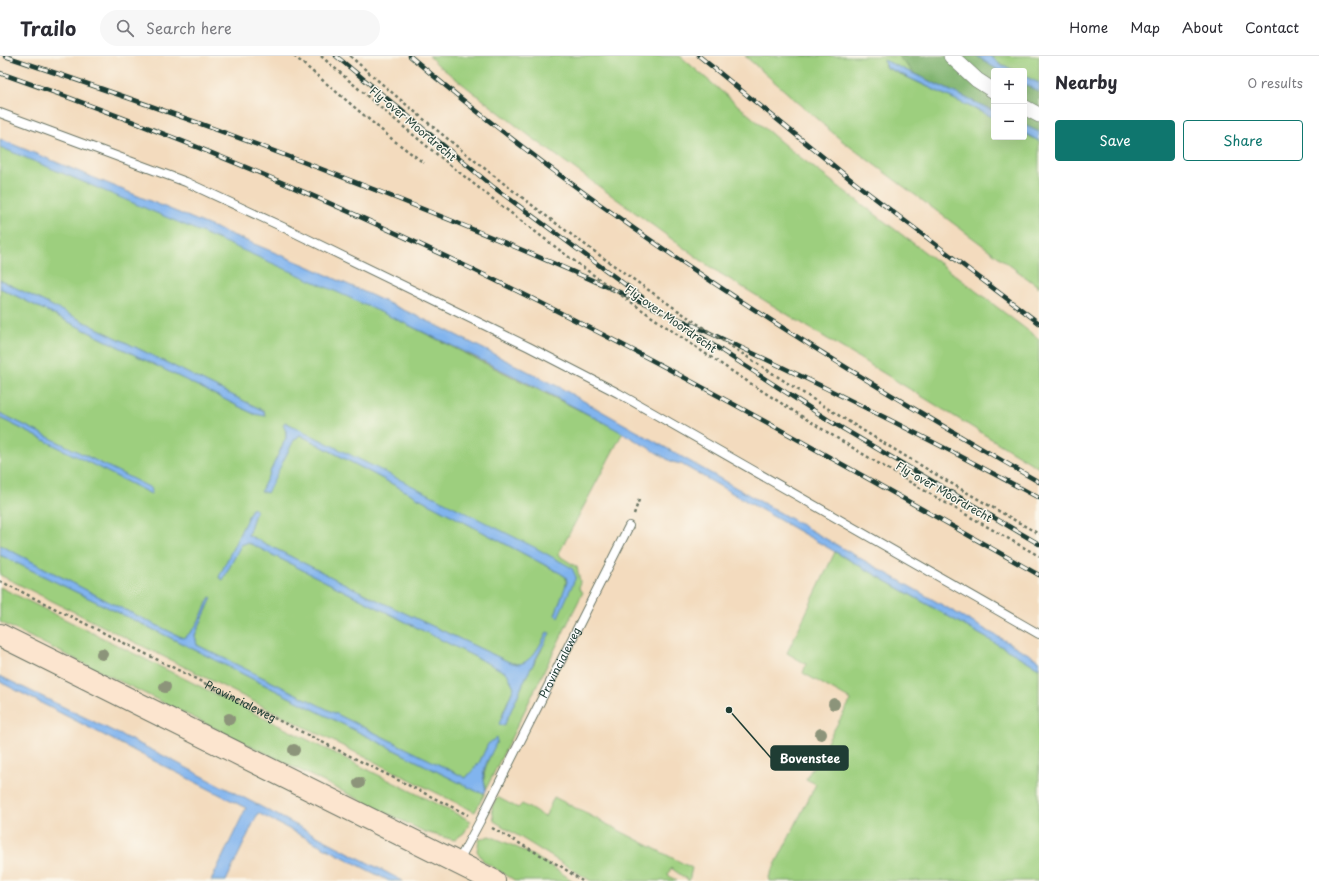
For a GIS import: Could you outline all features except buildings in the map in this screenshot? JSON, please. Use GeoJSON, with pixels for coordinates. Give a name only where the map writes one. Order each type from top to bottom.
{"type":"FeatureCollection","features":[{"type":"Feature","properties":{"kind":"main road"},"geometry":{"type":"LineString","coordinates":[[0,634],[494,881]]}},
{"type":"Feature","properties":{"kind":"street"},"geometry":{"type":"LineString","coordinates":[[951,56],[977,80],[991,88]]}},
{"type":"Feature","properties":{"kind":"street"},"geometry":{"type":"LineString","coordinates":[[1027,108],[1039,114]]}},
{"type":"Feature","properties":{"kind":"lane"},"geometry":{"type":"LineString","coordinates":[[0,113],[186,182],[287,229],[529,347],[618,393],[1039,634]]}},
{"type":"Feature","properties":{"kind":"lane","name":"Provincialeweg"},"geometry":{"type":"LineString","coordinates":[[458,862],[629,526]]}},
{"type":"Feature","properties":{"kind":"path"},"geometry":{"type":"LineString","coordinates":[[294,56],[392,139],[424,163]]}},
{"type":"Feature","properties":{"kind":"path","name":"Fly-over Moordrecht"},"geometry":{"type":"LineString","coordinates":[[321,56],[486,194],[648,314],[824,430],[1039,556]]}},
{"type":"Feature","properties":{"kind":"path"},"geometry":{"type":"LineString","coordinates":[[350,56],[498,178],[660,299],[834,414],[1039,534]]}},
{"type":"Feature","properties":{"kind":"path"},"geometry":{"type":"LineString","coordinates":[[629,526],[640,497]]}},
{"type":"Feature","properties":{"kind":"path","name":"Provincialeweg"},"geometry":{"type":"LineString","coordinates":[[0,582],[480,821],[562,867],[582,881]]}},
{"type":"Feature","properties":{"kind":"green space"},"geometry":{"type":"Polygon","coordinates":[[[429,56],[680,56],[788,148],[1039,339],[1039,468],[713,269],[531,137],[438,65],[429,56]]]}},
{"type":"Feature","properties":{"kind":"green space"},"geometry":{"type":"Polygon","coordinates":[[[745,56],[898,56],[915,74],[884,61],[885,67],[991,117],[991,140],[1027,140],[1027,135],[1039,141],[1039,287],[841,140],[745,56]]]}},
{"type":"Feature","properties":{"kind":"green space"},"geometry":{"type":"Polygon","coordinates":[[[898,56],[977,56],[995,68],[991,68],[991,110],[915,74],[898,56]]]}},
{"type":"Feature","properties":{"kind":"green space"},"geometry":{"type":"Polygon","coordinates":[[[990,56],[1039,56],[1039,83],[1027,77],[1027,68],[1010,68],[990,56]]]}},
{"type":"Feature","properties":{"kind":"green space"},"geometry":{"type":"Polygon","coordinates":[[[1027,86],[1039,92],[1039,132],[1027,126],[1027,86]]]}},
{"type":"Feature","properties":{"kind":"green space"},"geometry":{"type":"Polygon","coordinates":[[[0,147],[181,222],[364,303],[623,432],[558,555],[577,567],[580,581],[579,589],[583,592],[486,789],[484,783],[485,771],[497,741],[488,744],[479,763],[466,778],[197,645],[195,635],[212,598],[210,597],[196,626],[183,638],[115,605],[0,545],[0,418],[150,493],[152,491],[150,488],[0,413],[0,288],[254,414],[265,415],[264,411],[0,280],[0,147]],[[285,422],[286,438],[261,491],[294,440],[300,435],[560,573],[566,577],[566,588],[576,577],[285,422]],[[252,508],[219,578],[241,545],[246,543],[251,544],[507,673],[514,687],[503,712],[501,725],[504,726],[526,677],[541,651],[547,632],[532,657],[523,663],[518,664],[509,662],[381,602],[248,535],[256,510],[252,508]]]}},
{"type":"Feature","properties":{"kind":"green space"},"geometry":{"type":"Polygon","coordinates":[[[835,552],[1039,668],[1039,881],[770,881],[769,877],[816,784],[806,779],[851,700],[803,673],[806,664],[787,653],[835,552]]]}},
{"type":"Feature","properties":{"kind":"green space"},"geometry":{"type":"Polygon","coordinates":[[[0,555],[183,644],[478,792],[485,793],[475,812],[0,575],[0,555]]]}},
{"type":"Feature","properties":{"kind":"green space"},"geometry":{"type":"Polygon","coordinates":[[[0,587],[471,821],[464,833],[454,840],[425,832],[0,622],[0,587]]]}},
{"type":"Feature","properties":{"kind":"green space"},"geometry":{"type":"Polygon","coordinates":[[[497,797],[518,808],[522,804],[545,817],[554,797],[692,868],[689,881],[671,868],[668,875],[677,881],[591,881],[494,821],[492,807],[497,797]]]}},
{"type":"Feature","properties":{"kind":"green space"},"geometry":{"type":"Polygon","coordinates":[[[489,836],[532,856],[573,881],[516,881],[484,862],[477,851],[479,840],[489,836]]]}},
{"type":"Feature","properties":{"kind":"water"},"geometry":{"type":"Polygon","coordinates":[[[977,56],[990,56],[1009,68],[995,68],[977,56]]]}},
{"type":"Feature","properties":{"kind":"water"},"geometry":{"type":"Polygon","coordinates":[[[884,60],[991,110],[991,117],[886,67],[884,60]]]}},
{"type":"Feature","properties":{"kind":"water"},"geometry":{"type":"Polygon","coordinates":[[[1027,77],[1039,83],[1039,92],[1027,86],[1027,77]]]}},
{"type":"Feature","properties":{"kind":"water"},"geometry":{"type":"Polygon","coordinates":[[[1027,126],[1039,132],[1039,141],[1027,135],[1027,126]]]}},
{"type":"Feature","properties":{"kind":"water"},"geometry":{"type":"Polygon","coordinates":[[[0,139],[305,265],[432,323],[559,387],[1039,660],[1039,668],[681,464],[672,462],[594,417],[541,390],[461,350],[290,271],[0,147],[0,139]]]}},
{"type":"Feature","properties":{"kind":"water"},"geometry":{"type":"Polygon","coordinates":[[[0,280],[264,411],[265,416],[254,414],[0,288],[0,280]]]}},
{"type":"Feature","properties":{"kind":"water"},"geometry":{"type":"Polygon","coordinates":[[[0,413],[151,488],[151,494],[0,418],[0,413]]]}},
{"type":"Feature","properties":{"kind":"water"},"geometry":{"type":"Polygon","coordinates":[[[285,422],[534,547],[572,568],[576,577],[558,617],[555,615],[567,582],[566,577],[300,435],[294,440],[267,493],[261,491],[286,438],[286,431],[283,425],[285,422]]]}},
{"type":"Feature","properties":{"kind":"water"},"geometry":{"type":"Polygon","coordinates":[[[252,508],[256,510],[248,535],[381,602],[509,662],[518,664],[523,663],[532,657],[547,632],[550,633],[526,677],[504,726],[499,724],[514,687],[507,673],[251,544],[246,543],[241,545],[223,580],[219,577],[252,508]]]}},
{"type":"Feature","properties":{"kind":"water"},"geometry":{"type":"Polygon","coordinates":[[[0,545],[115,605],[183,638],[196,626],[210,597],[212,598],[195,635],[197,645],[466,778],[479,763],[488,744],[496,738],[497,741],[484,771],[485,793],[478,792],[183,644],[0,555],[0,545]]]}},
{"type":"Feature","properties":{"kind":"water"},"geometry":{"type":"Polygon","coordinates":[[[0,676],[162,755],[403,881],[389,881],[258,813],[226,881],[211,881],[246,808],[0,682],[0,676]]]}},
{"type":"Feature","properties":{"kind":"railway"},"geometry":{"type":"LineString","coordinates":[[5,56],[271,150],[532,254],[661,311],[788,370],[914,432],[1039,498]]}},
{"type":"Feature","properties":{"kind":"railway"},"geometry":{"type":"LineString","coordinates":[[336,56],[492,186],[642,297]]}},
{"type":"Feature","properties":{"kind":"railway"},"geometry":{"type":"LineString","coordinates":[[410,56],[483,117],[559,174],[636,230],[715,284],[875,385],[1039,482]]}},
{"type":"Feature","properties":{"kind":"railway"},"geometry":{"type":"LineString","coordinates":[[699,56],[855,183],[1039,323]]}},
{"type":"Feature","properties":{"kind":"railway"},"geometry":{"type":"LineString","coordinates":[[0,73],[71,98],[212,153],[350,212],[487,276],[555,310],[738,407],[859,473],[1039,575]]}},
{"type":"Feature","properties":{"kind":"railway"},"geometry":{"type":"LineString","coordinates":[[676,321],[830,421],[1039,544]]}},
{"type":"Feature","properties":{"kind":"place","name":"Bovenstee"},"geometry":{"type":"Point","coordinates":[729,710]}}]}
